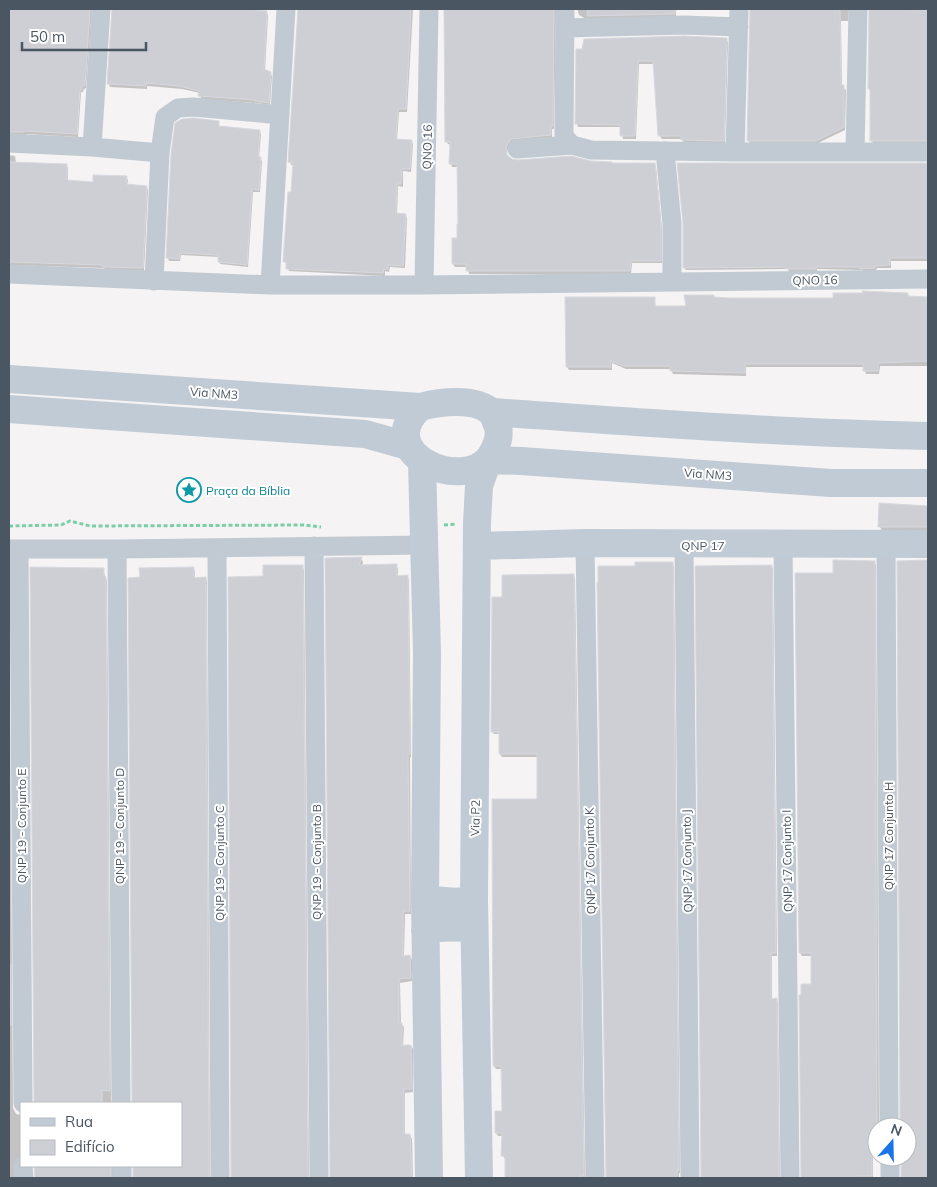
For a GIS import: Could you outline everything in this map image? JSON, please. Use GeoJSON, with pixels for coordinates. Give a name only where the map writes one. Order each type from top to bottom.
{"type":"FeatureCollection","features":[{"type":"Feature","properties":{"kind":"main road","name":"Via NM3"},"geometry":{"type":"LineString","coordinates":[[9,379],[420,407]]}},
{"type":"Feature","properties":{"kind":"main road"},"geometry":{"type":"LineString","coordinates":[[429,1178],[425,930],[427,652],[425,545],[415,454],[406,438],[406,431],[410,420],[420,407],[438,402],[463,402],[481,406],[492,412],[872,435],[928,436]]}},
{"type":"Feature","properties":{"kind":"main road"},"geometry":{"type":"LineString","coordinates":[[9,409],[365,434],[415,454],[437,468],[456,472],[473,469],[488,460],[494,451],[499,437],[499,427],[492,412]]}},
{"type":"Feature","properties":{"kind":"main road","name":"Via NM3"},"geometry":{"type":"LineString","coordinates":[[488,460],[831,483],[928,483]]}},
{"type":"Feature","properties":{"kind":"main road","name":"Via P2"},"geometry":{"type":"LineString","coordinates":[[479,1178],[474,929],[477,546],[479,486],[488,460]]}},
{"type":"Feature","properties":{"kind":"main road"},"geometry":{"type":"LineString","coordinates":[[831,483],[891,472],[928,472]]}},
{"type":"Feature","properties":{"kind":"main road","name":"QNP 17"},"geometry":{"type":"LineString","coordinates":[[477,546],[585,543],[684,545],[928,544]]}},
{"type":"Feature","properties":{"kind":"main road"},"geometry":{"type":"LineString","coordinates":[[425,898],[456,902],[474,900]]}},
{"type":"Feature","properties":{"kind":"main road"},"geometry":{"type":"LineString","coordinates":[[425,930],[454,926],[474,929]]}},
{"type":"Feature","properties":{"kind":"street"},"geometry":{"type":"LineString","coordinates":[[92,147],[101,9]]}},
{"type":"Feature","properties":{"kind":"street"},"geometry":{"type":"LineString","coordinates":[[270,285],[286,9]]}},
{"type":"Feature","properties":{"kind":"street","name":"QNO 16"},"geometry":{"type":"LineString","coordinates":[[424,285],[429,9]]}},
{"type":"Feature","properties":{"kind":"street"},"geometry":{"type":"LineString","coordinates":[[565,9],[564,136],[572,145]]}},
{"type":"Feature","properties":{"kind":"street"},"geometry":{"type":"LineString","coordinates":[[855,152],[858,9]]}},
{"type":"Feature","properties":{"kind":"street"},"geometry":{"type":"LineString","coordinates":[[565,28],[685,17],[739,18],[735,152]]}},
{"type":"Feature","properties":{"kind":"street"},"geometry":{"type":"LineString","coordinates":[[154,281],[160,153],[165,117],[178,108],[194,107],[280,115]]}},
{"type":"Feature","properties":{"kind":"street"},"geometry":{"type":"LineString","coordinates":[[9,143],[160,153]]}},
{"type":"Feature","properties":{"kind":"street"},"geometry":{"type":"LineString","coordinates":[[517,150],[572,145],[591,150],[928,152]]}},
{"type":"Feature","properties":{"kind":"street"},"geometry":{"type":"LineString","coordinates":[[665,151],[672,224],[672,282]]}},
{"type":"Feature","properties":{"kind":"street","name":"QNO 16"},"geometry":{"type":"LineString","coordinates":[[9,274],[270,285],[928,279]]}},
{"type":"Feature","properties":{"kind":"street","name":"QNP 17 Conjunto K"},"geometry":{"type":"LineString","coordinates":[[585,543],[595,1178]]}},
{"type":"Feature","properties":{"kind":"street","name":"QNP 17 Conjunto I"},"geometry":{"type":"LineString","coordinates":[[783,544],[790,1178]]}},
{"type":"Feature","properties":{"kind":"street","name":"QNP 17 Conjunto H"},"geometry":{"type":"LineString","coordinates":[[886,544],[890,1117]]}},
{"type":"Feature","properties":{"kind":"street"},"geometry":{"type":"LineString","coordinates":[[14,549],[425,545]]}},
{"type":"Feature","properties":{"kind":"street","name":"QNP 17 Conjunto J"},"geometry":{"type":"LineString","coordinates":[[684,545],[690,1178]]}},
{"type":"Feature","properties":{"kind":"street","name":"QNP 19 - Conjunto B"},"geometry":{"type":"LineString","coordinates":[[314,546],[319,1178]]}},
{"type":"Feature","properties":{"kind":"street","name":"QNP 19 - Conjunto C"},"geometry":{"type":"LineString","coordinates":[[217,548],[220,1178]]}},
{"type":"Feature","properties":{"kind":"street","name":"QNP 19 - Conjunto E"},"geometry":{"type":"LineString","coordinates":[[14,549],[23,1102]]}},
{"type":"Feature","properties":{"kind":"street","name":"QNP 19 - Conjunto D"},"geometry":{"type":"LineString","coordinates":[[117,549],[121,1102]]}},
{"type":"Feature","properties":{"kind":"building"},"geometry":{"type":"Polygon","coordinates":[[[9,9],[90,9],[85,85],[80,90],[77,134],[9,132],[9,9]]]}},
{"type":"Feature","properties":{"kind":"building"},"geometry":{"type":"Polygon","coordinates":[[[112,9],[247,9],[267,11],[264,69],[271,72],[269,103],[255,100],[198,96],[199,91],[179,86],[146,83],[146,86],[107,84],[112,9]]]}},
{"type":"Feature","properties":{"kind":"building"},"geometry":{"type":"Polygon","coordinates":[[[298,9],[411,9],[406,109],[398,109],[396,139],[412,140],[410,169],[402,169],[401,184],[397,184],[396,213],[406,214],[403,266],[388,265],[388,269],[384,269],[383,273],[286,269],[286,262],[283,262],[288,192],[291,192],[293,163],[288,162],[298,9]]]}},
{"type":"Feature","properties":{"kind":"building"},"geometry":{"type":"Polygon","coordinates":[[[444,9],[554,9],[553,126],[551,126],[551,135],[511,139],[507,145],[507,155],[512,159],[518,160],[571,156],[591,161],[612,163],[655,163],[661,225],[661,261],[631,261],[630,271],[466,271],[466,264],[452,264],[452,238],[457,238],[458,224],[457,164],[449,164],[450,142],[445,142],[444,9]]]}},
{"type":"Feature","properties":{"kind":"building"},"geometry":{"type":"Polygon","coordinates":[[[588,9],[675,9],[675,14],[587,16],[588,9]]]}},
{"type":"Feature","properties":{"kind":"building"},"geometry":{"type":"Polygon","coordinates":[[[750,9],[840,9],[841,85],[844,85],[844,127],[816,141],[747,141],[750,9]]]}},
{"type":"Feature","properties":{"kind":"building"},"geometry":{"type":"Polygon","coordinates":[[[869,9],[928,10],[928,141],[870,141],[870,89],[868,89],[869,9]]]}},
{"type":"Feature","properties":{"kind":"building"},"geometry":{"type":"Polygon","coordinates":[[[685,36],[727,38],[724,141],[681,140],[681,136],[658,136],[653,61],[638,61],[635,136],[620,136],[620,125],[575,124],[576,49],[582,49],[584,39],[685,36]]]}},
{"type":"Feature","properties":{"kind":"building"},"geometry":{"type":"Polygon","coordinates":[[[194,118],[219,121],[219,126],[260,130],[258,157],[261,157],[259,190],[252,189],[247,265],[218,262],[218,255],[180,253],[179,259],[166,258],[171,154],[175,123],[182,119],[194,118]]]}},
{"type":"Feature","properties":{"kind":"building"},"geometry":{"type":"Polygon","coordinates":[[[9,162],[67,164],[67,180],[93,182],[93,175],[127,176],[126,184],[147,186],[143,268],[9,262],[9,162]]]}},
{"type":"Feature","properties":{"kind":"building"},"geometry":{"type":"Polygon","coordinates":[[[677,163],[928,163],[928,258],[890,258],[890,265],[860,269],[860,267],[816,267],[816,269],[786,269],[786,267],[683,268],[683,223],[677,163]]]}},
{"type":"Feature","properties":{"kind":"building"},"geometry":{"type":"Polygon","coordinates":[[[862,291],[908,293],[908,296],[928,297],[928,361],[878,363],[878,371],[863,371],[863,364],[745,364],[745,373],[670,371],[670,366],[624,366],[610,361],[611,367],[566,367],[565,297],[655,297],[655,306],[686,306],[684,295],[714,295],[714,297],[729,298],[833,298],[833,293],[863,293],[862,291]]]}},
{"type":"Feature","properties":{"kind":"building"},"geometry":{"type":"Polygon","coordinates":[[[879,503],[928,506],[928,527],[878,527],[879,503]]]}},
{"type":"Feature","properties":{"kind":"building"},"geometry":{"type":"Polygon","coordinates":[[[362,557],[359,565],[397,564],[397,576],[408,575],[410,911],[403,911],[403,956],[410,955],[411,978],[399,979],[399,1023],[402,1023],[402,1045],[411,1045],[412,1089],[404,1089],[404,1134],[410,1134],[412,1178],[330,1178],[325,558],[362,557]]]}},
{"type":"Feature","properties":{"kind":"building"},"geometry":{"type":"Polygon","coordinates":[[[833,560],[875,561],[877,1117],[867,1117],[867,1167],[872,1167],[872,1176],[856,1176],[855,1178],[801,1178],[799,995],[801,995],[801,984],[811,984],[811,953],[799,953],[795,573],[833,573],[833,560]]]}},
{"type":"Feature","properties":{"kind":"building"},"geometry":{"type":"Polygon","coordinates":[[[928,560],[928,1178],[901,1178],[901,1167],[917,1167],[917,1117],[900,1117],[897,561],[928,560]]]}},
{"type":"Feature","properties":{"kind":"building"},"geometry":{"type":"Polygon","coordinates":[[[635,562],[673,562],[679,1171],[677,1170],[677,1178],[606,1178],[597,582],[598,566],[635,566],[635,562]]]}},
{"type":"Feature","properties":{"kind":"building"},"geometry":{"type":"Polygon","coordinates":[[[263,565],[303,565],[308,1178],[231,1178],[228,577],[263,576],[263,565]]]}},
{"type":"Feature","properties":{"kind":"building"},"geometry":{"type":"Polygon","coordinates":[[[772,565],[776,953],[771,953],[771,999],[777,998],[779,1178],[701,1178],[695,566],[772,565]]]}},
{"type":"Feature","properties":{"kind":"building"},"geometry":{"type":"Polygon","coordinates":[[[30,567],[104,568],[104,576],[106,577],[110,1091],[102,1090],[102,1102],[34,1102],[30,567]]]}},
{"type":"Feature","properties":{"kind":"building"},"geometry":{"type":"Polygon","coordinates":[[[194,567],[194,578],[206,577],[209,1178],[133,1178],[133,1167],[182,1167],[182,1102],[132,1102],[128,578],[140,577],[139,568],[194,567]]]}},
{"type":"Feature","properties":{"kind":"building"},"geometry":{"type":"Polygon","coordinates":[[[574,574],[584,1176],[580,1176],[580,1178],[505,1178],[505,1156],[501,1156],[502,1133],[495,1133],[495,1111],[502,1111],[501,1066],[493,1066],[492,799],[537,799],[537,754],[499,754],[499,732],[491,732],[492,597],[502,597],[502,575],[574,574]]]}},
{"type":"Feature","properties":{"kind":"building"},"geometry":{"type":"Polygon","coordinates":[[[9,964],[11,964],[11,1025],[9,1025],[9,964]]]}},
{"type":"Feature","properties":{"kind":"building"},"geometry":{"type":"Polygon","coordinates":[[[34,1167],[111,1167],[111,1178],[35,1178],[34,1167]]]}},
{"type":"Feature","properties":{"kind":"place","name":"Praça da Bíblia"},"geometry":{"type":"Point","coordinates":[189,490]}}]}
